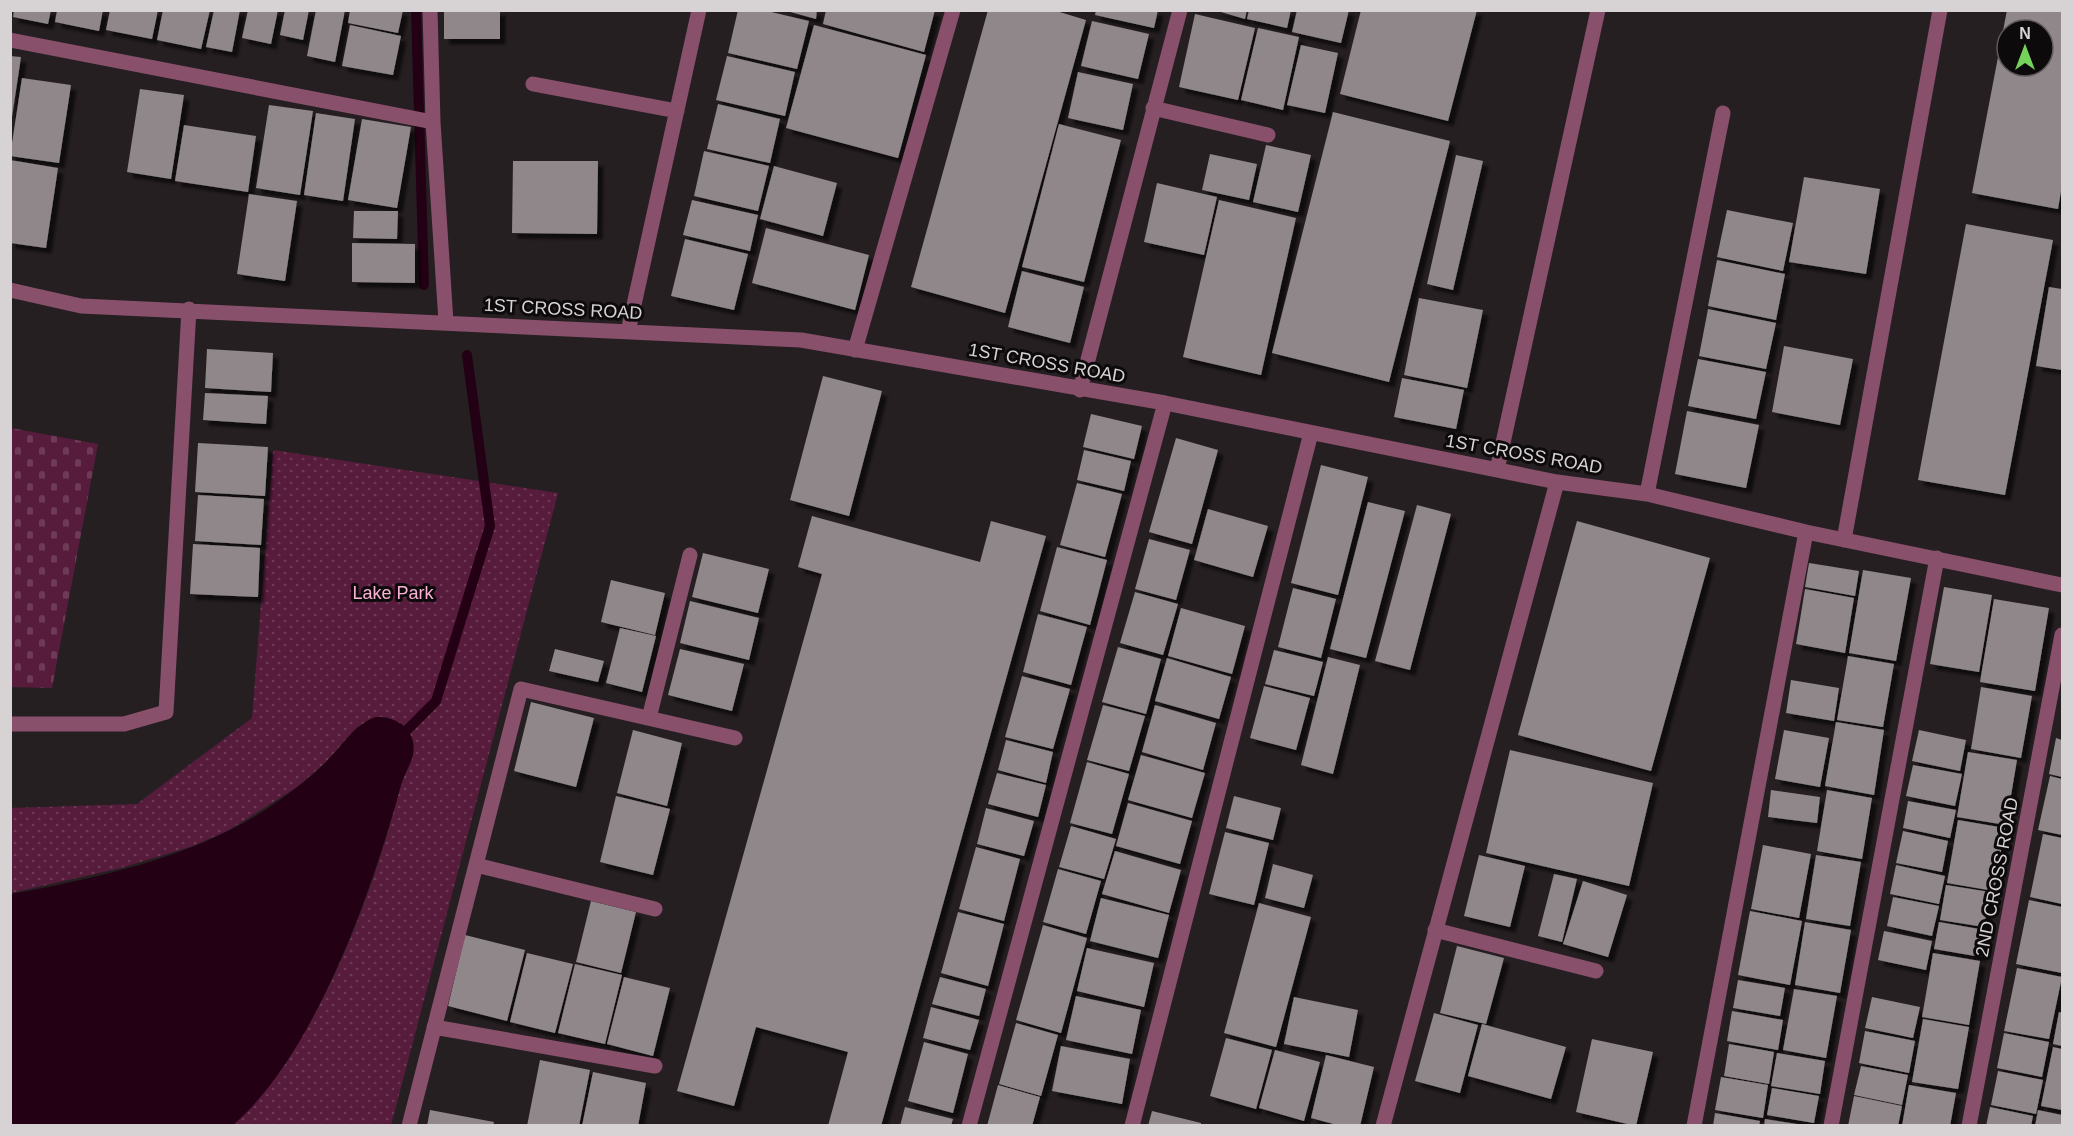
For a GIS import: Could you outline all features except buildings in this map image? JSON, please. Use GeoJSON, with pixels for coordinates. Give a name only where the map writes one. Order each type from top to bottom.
{"type":"FeatureCollection","features":[{"type":"Feature","properties":{"kind":"street"},"geometry":{"type":"LineString","coordinates":[[430,10],[433,122],[446,322]]}},
{"type":"Feature","properties":{"kind":"street"},"geometry":{"type":"LineString","coordinates":[[628,332],[699,10]]}},
{"type":"Feature","properties":{"kind":"street"},"geometry":{"type":"LineString","coordinates":[[855,350],[953,10]]}},
{"type":"Feature","properties":{"kind":"street"},"geometry":{"type":"LineString","coordinates":[[1080,390],[1180,10]]}},
{"type":"Feature","properties":{"kind":"street"},"geometry":{"type":"LineString","coordinates":[[1497,470],[1598,10]]}},
{"type":"Feature","properties":{"kind":"street"},"geometry":{"type":"LineString","coordinates":[[1844,540],[1940,10]]}},
{"type":"Feature","properties":{"kind":"street"},"geometry":{"type":"LineString","coordinates":[[10,40],[433,122]]}},
{"type":"Feature","properties":{"kind":"street"},"geometry":{"type":"LineString","coordinates":[[532,84],[677,111]]}},
{"type":"Feature","properties":{"kind":"street"},"geometry":{"type":"LineString","coordinates":[[1153,108],[1268,135]]}},
{"type":"Feature","properties":{"kind":"street"},"geometry":{"type":"LineString","coordinates":[[1647,494],[1723,113]]}},
{"type":"Feature","properties":{"kind":"street","name":"1ST CROSS ROAD"},"geometry":{"type":"LineString","coordinates":[[10,290],[81,306],[189,309],[801,340],[1165,403],[1557,482],[1647,494],[1806,532],[2062,585]]}},
{"type":"Feature","properties":{"kind":"street"},"geometry":{"type":"LineString","coordinates":[[10,724],[124,724],[166,712],[189,309]]}},
{"type":"Feature","properties":{"kind":"street"},"geometry":{"type":"LineString","coordinates":[[969,1125],[1165,403]]}},
{"type":"Feature","properties":{"kind":"street"},"geometry":{"type":"LineString","coordinates":[[1132,1125],[1311,432]]}},
{"type":"Feature","properties":{"kind":"street"},"geometry":{"type":"LineString","coordinates":[[1383,1125],[1557,482]]}},
{"type":"Feature","properties":{"kind":"street"},"geometry":{"type":"LineString","coordinates":[[1694,1125],[1806,532]]}},
{"type":"Feature","properties":{"kind":"street"},"geometry":{"type":"LineString","coordinates":[[649,718],[690,555]]}},
{"type":"Feature","properties":{"kind":"street"},"geometry":{"type":"LineString","coordinates":[[1831,1125],[1937,558]]}},
{"type":"Feature","properties":{"kind":"street","name":"2ND CROSS ROAD"},"geometry":{"type":"LineString","coordinates":[[1969,1125],[2062,635]]}},
{"type":"Feature","properties":{"kind":"street"},"geometry":{"type":"LineString","coordinates":[[409,1125],[520,689],[735,738]]}},
{"type":"Feature","properties":{"kind":"street"},"geometry":{"type":"LineString","coordinates":[[476,865],[655,909]]}},
{"type":"Feature","properties":{"kind":"street"},"geometry":{"type":"LineString","coordinates":[[1435,930],[1596,971]]}},
{"type":"Feature","properties":{"kind":"street"},"geometry":{"type":"LineString","coordinates":[[434,1027],[655,1066]]}},
{"type":"Feature","properties":{"kind":"green space"},"geometry":{"type":"Polygon","coordinates":[[[11,428],[98,444],[52,688],[11,687],[11,428]]]}},
{"type":"Feature","properties":{"kind":"green space","name":"Lake Park"},"geometry":{"type":"Polygon","coordinates":[[[273,450],[558,493],[391,1125],[233,1125],[264,1091],[291,1053],[316,1012],[357,923],[413,753],[411,736],[399,724],[387,717],[357,727],[325,763],[297,787],[229,830],[193,846],[121,868],[11,893],[10,808],[137,804],[252,718],[273,450]]]}},
{"type":"Feature","properties":{"kind":"shaded area"},"geometry":{"type":"Polygon","coordinates":[[[376,717],[389,718],[404,726],[413,743],[412,759],[403,780],[374,872],[337,967],[315,1014],[290,1057],[263,1095],[233,1125],[11,1125],[11,894],[76,881],[142,864],[206,841],[236,827],[297,788],[326,762],[355,730],[376,717]]]}},
{"type":"Feature","properties":{"kind":"waterway"},"geometry":{"type":"LineString","coordinates":[[416,10],[424,285]]}},
{"type":"Feature","properties":{"kind":"waterway"},"geometry":{"type":"LineString","coordinates":[[398,739],[436,701],[490,526],[467,355]]}}]}
